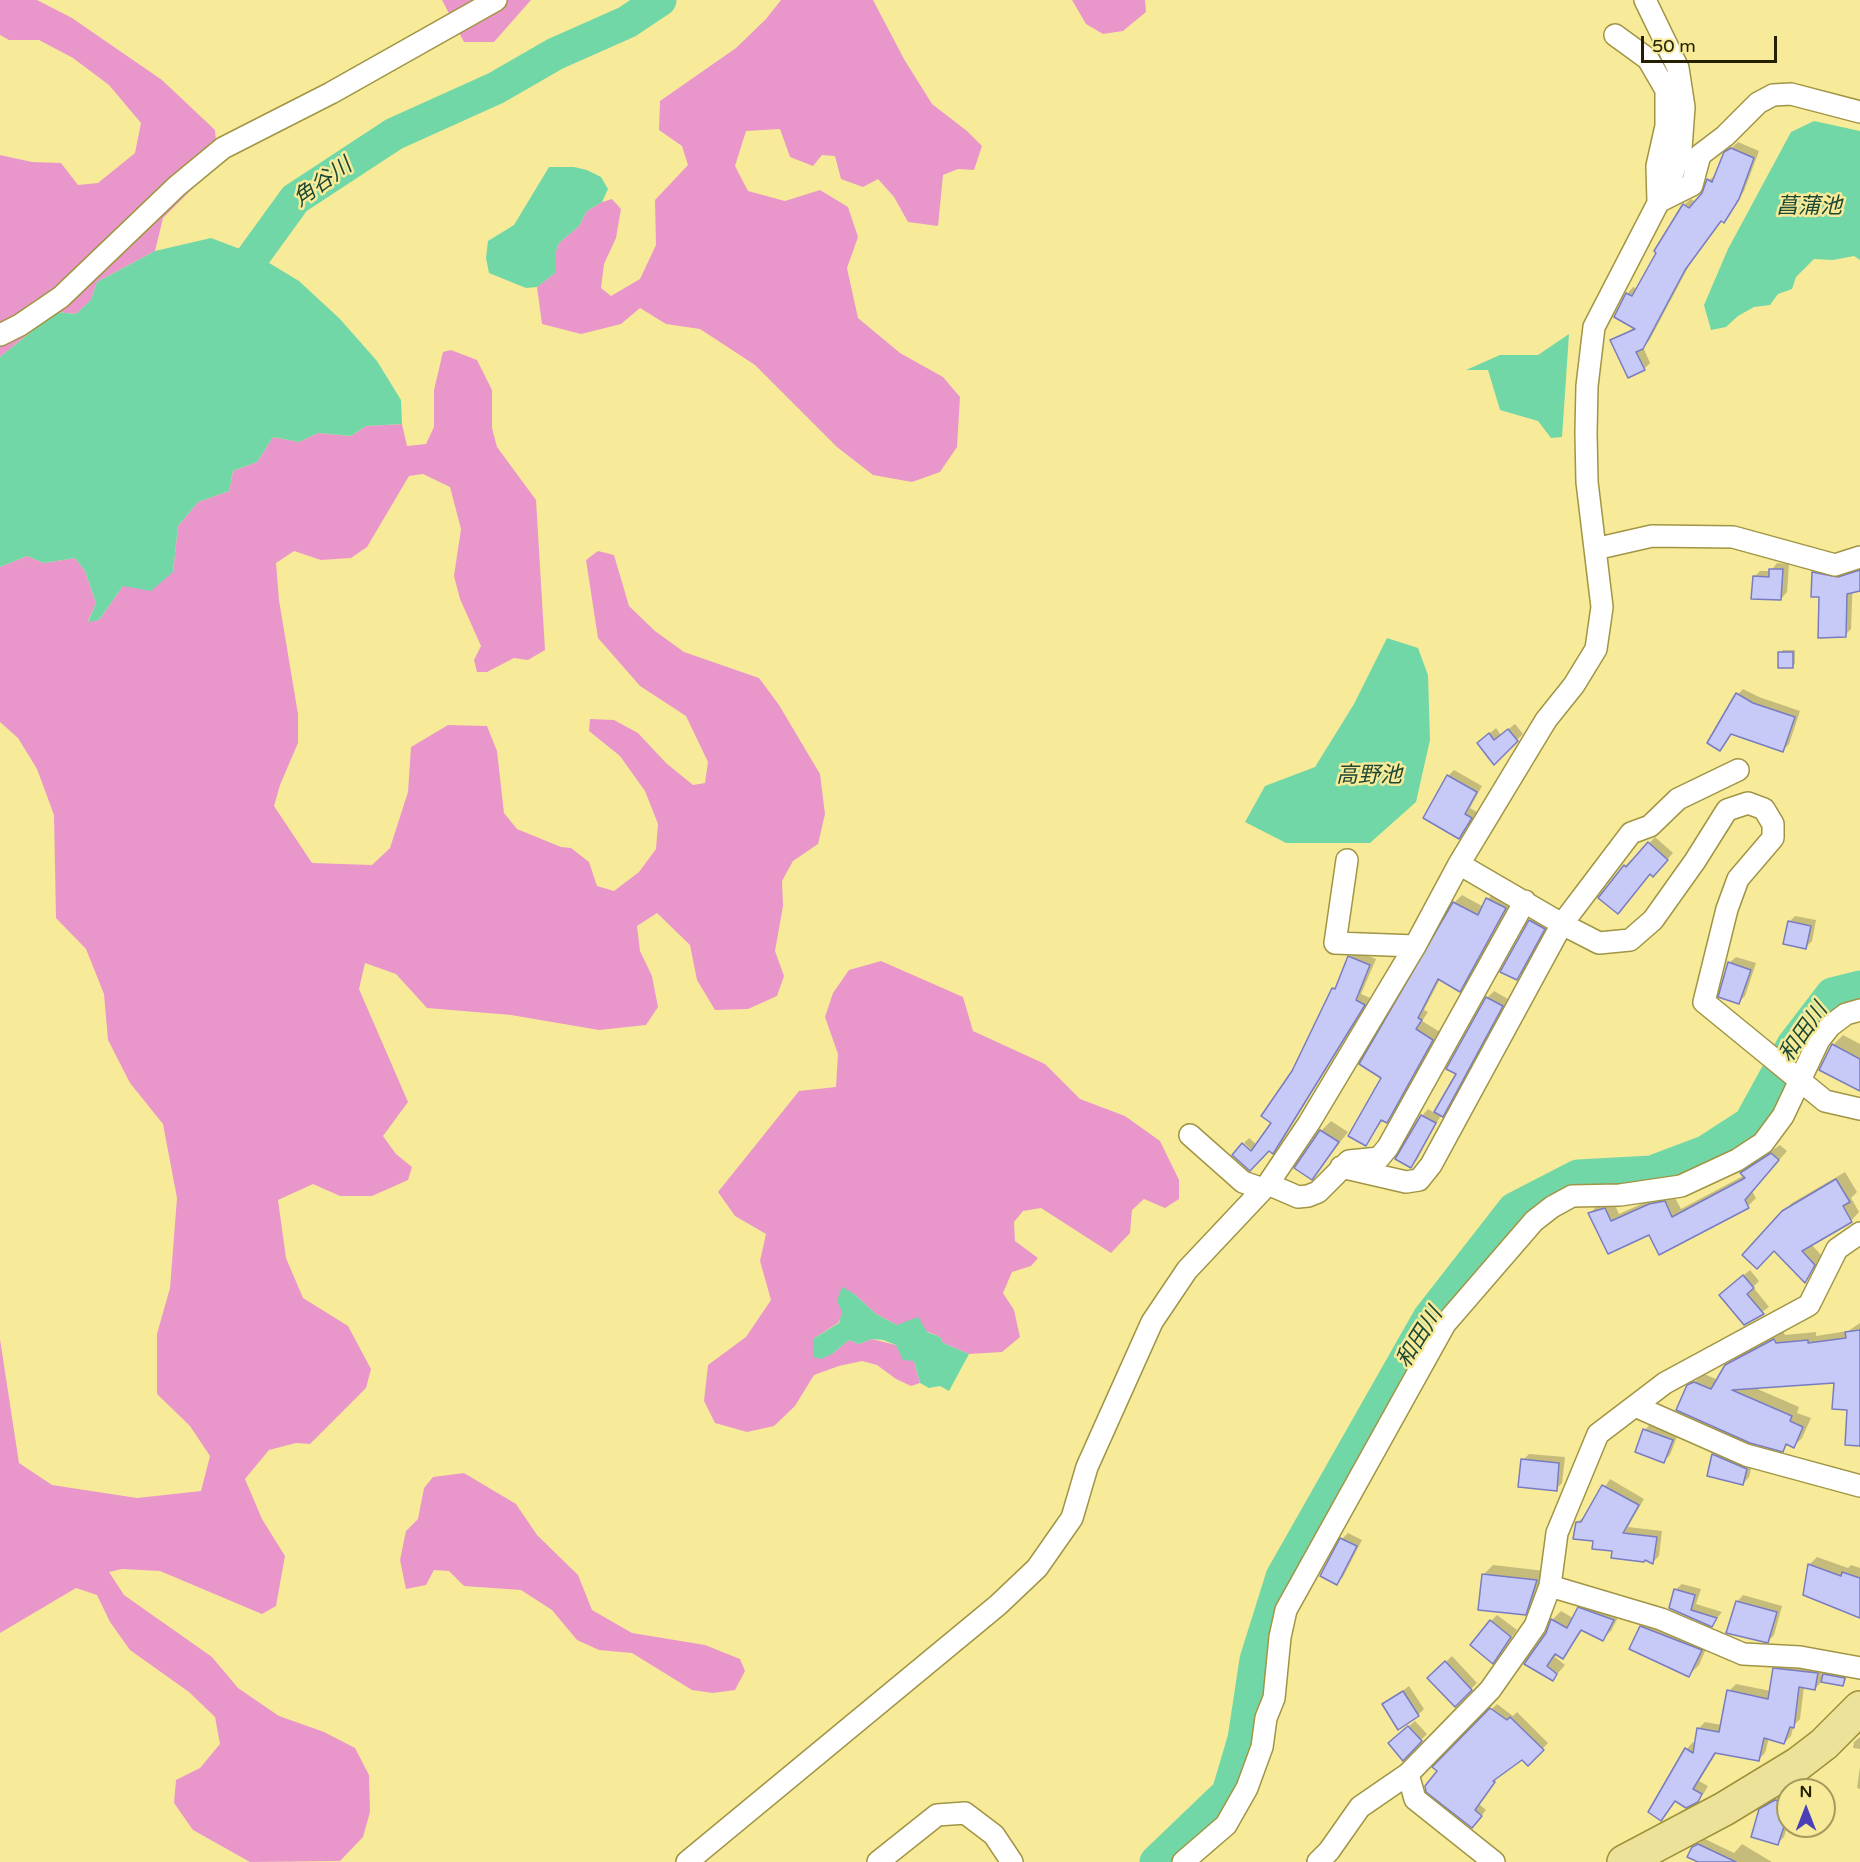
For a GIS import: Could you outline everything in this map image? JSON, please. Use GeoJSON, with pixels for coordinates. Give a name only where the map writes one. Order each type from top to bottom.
{"type":"FeatureCollection","features":[{"type":"Feature","properties":{"kind":"main road"},"geometry":{"type":"LineString","coordinates":[[1624,1862],[1724,1809],[1798,1764],[1824,1744],[1860,1708]]}},
{"type":"Feature","properties":{"kind":"street"},"geometry":{"type":"LineString","coordinates":[[0,335],[20,325],[61,297],[177,186],[223,148],[331,93],[496,0]]}},
{"type":"Feature","properties":{"kind":"street"},"geometry":{"type":"LineString","coordinates":[[687,1862],[998,1605],[1037,1568],[1072,1518],[1087,1467],[1152,1322],[1187,1270],[1266,1186],[1309,1123],[1415,946],[1459,864],[1546,720],[1574,685],[1596,649],[1602,608],[1587,482],[1586,433],[1587,386],[1594,327],[1672,176],[1681,149],[1684,107],[1678,68],[1645,0]]}},
{"type":"Feature","properties":{"kind":"street"},"geometry":{"type":"LineString","coordinates":[[1615,35],[1648,59],[1666,90],[1666,126],[1657,166],[1658,202]]}},
{"type":"Feature","properties":{"kind":"street"},"geometry":{"type":"LineString","coordinates":[[1658,202],[1692,185],[1700,156],[1725,136],[1758,103],[1773,95],[1791,94],[1860,112]]}},
{"type":"Feature","properties":{"kind":"street"},"geometry":{"type":"LineString","coordinates":[[1595,549],[1652,536],[1733,537],[1835,565],[1860,557]]}},
{"type":"Feature","properties":{"kind":"street"},"geometry":{"type":"LineString","coordinates":[[1341,1167],[1406,1182],[1419,1180],[1431,1165],[1562,924],[1631,833],[1650,826],[1678,800],[1738,770]]}},
{"type":"Feature","properties":{"kind":"street"},"geometry":{"type":"LineString","coordinates":[[1459,864],[1599,943],[1630,940],[1653,920],[1695,861],[1726,810],[1748,803],[1764,809],[1773,824],[1773,838],[1738,879],[1727,909],[1704,1002],[1826,1101],[1860,1109]]}},
{"type":"Feature","properties":{"kind":"street"},"geometry":{"type":"LineString","coordinates":[[1347,860],[1335,943],[1415,946]]}},
{"type":"Feature","properties":{"kind":"street"},"geometry":{"type":"LineString","coordinates":[[1190,1136],[1244,1182],[1266,1186],[1298,1197],[1318,1192],[1349,1161],[1379,1158],[1388,1147],[1525,901]]}},
{"type":"Feature","properties":{"kind":"street"},"geometry":{"type":"LineString","coordinates":[[1183,1862],[1226,1825],[1248,1788],[1262,1747],[1266,1718],[1274,1698],[1280,1637],[1286,1610],[1445,1324],[1534,1221],[1552,1207],[1572,1196],[1620,1195],[1681,1186],[1737,1160],[1763,1143],[1783,1116],[1795,1078],[1819,1040],[1830,1026],[1846,1014],[1860,1010]]}},
{"type":"Feature","properties":{"kind":"street"},"geometry":{"type":"LineString","coordinates":[[1318,1862],[1329,1851],[1360,1807],[1408,1774],[1490,1690],[1535,1626],[1550,1586],[1557,1533],[1598,1434],[1665,1383],[1809,1305],[1837,1249],[1860,1233]]}},
{"type":"Feature","properties":{"kind":"street"},"geometry":{"type":"LineString","coordinates":[[1635,1406],[1746,1455],[1860,1486]]}},
{"type":"Feature","properties":{"kind":"street"},"geometry":{"type":"LineString","coordinates":[[1550,1586],[1660,1619],[1743,1654],[1800,1658],[1860,1668]]}},
{"type":"Feature","properties":{"kind":"street"},"geometry":{"type":"LineString","coordinates":[[1408,1774],[1415,1799],[1494,1862]]}},
{"type":"Feature","properties":{"kind":"street"},"geometry":{"type":"LineString","coordinates":[[878,1862],[937,1815],[965,1813],[994,1835],[1012,1862]]}},
{"type":"Feature","properties":{"kind":"shaded area"},"geometry":{"type":"Polygon","coordinates":[[[0,0],[37,0],[72,18],[162,80],[215,130],[218,163],[163,218],[155,251],[97,282],[91,300],[76,314],[56,312],[0,357],[0,155],[32,162],[61,163],[78,185],[98,183],[135,153],[141,123],[109,85],[73,58],[39,40],[9,40],[0,35],[0,0]]]}},
{"type":"Feature","properties":{"kind":"shaded area"},"geometry":{"type":"Polygon","coordinates":[[[442,0],[531,0],[494,42],[464,42],[442,0]]]}},
{"type":"Feature","properties":{"kind":"shaded area"},"geometry":{"type":"Polygon","coordinates":[[[781,0],[873,0],[904,59],[932,104],[967,131],[982,146],[974,170],[958,169],[943,175],[938,226],[908,222],[894,197],[878,179],[863,187],[841,179],[835,156],[822,155],[813,166],[790,157],[780,129],[746,131],[735,166],[748,191],[785,201],[820,190],[848,207],[858,237],[847,268],[858,318],[900,353],[943,377],[960,397],[957,447],[940,472],[912,482],[873,475],[837,447],[755,365],[700,329],[666,324],[640,308],[621,324],[581,334],[542,324],[537,287],[555,273],[555,254],[559,243],[579,226],[587,211],[602,202],[612,199],[621,209],[616,238],[604,264],[601,288],[611,296],[640,279],[656,245],[655,200],[688,165],[682,146],[659,130],[660,101],[736,48],[766,19],[781,0]]]}},
{"type":"Feature","properties":{"kind":"shaded area"},"geometry":{"type":"Polygon","coordinates":[[[1072,0],[1145,0],[1146,12],[1123,31],[1103,34],[1086,24],[1072,0]]]}},
{"type":"Feature","properties":{"kind":"shaded area"},"geometry":{"type":"Polygon","coordinates":[[[451,350],[477,360],[492,390],[492,428],[497,447],[536,500],[545,650],[528,660],[514,658],[487,672],[477,672],[474,660],[481,646],[460,599],[454,576],[461,529],[450,487],[423,474],[409,476],[367,547],[351,558],[321,560],[294,551],[276,563],[279,600],[298,714],[298,743],[280,785],[274,806],[312,863],[372,865],[390,848],[408,792],[411,747],[448,725],[487,726],[497,751],[504,813],[517,829],[561,847],[571,848],[589,862],[597,886],[614,891],[639,872],[656,849],[658,824],[645,791],[620,756],[589,731],[590,719],[614,720],[638,733],[666,763],[693,785],[705,783],[708,762],[686,716],[640,686],[598,638],[586,560],[598,551],[614,555],[629,606],[655,631],[684,652],[759,678],[779,705],[820,774],[825,814],[818,844],[793,861],[782,881],[783,906],[775,951],[784,976],[777,996],[748,1009],[715,1010],[697,980],[690,945],[657,913],[637,926],[640,951],[652,976],[658,1007],[646,1025],[599,1030],[511,1015],[427,1008],[396,974],[365,963],[359,989],[408,1102],[383,1136],[396,1154],[412,1167],[408,1180],[372,1196],[340,1196],[313,1184],[278,1200],[286,1258],[303,1298],[348,1326],[371,1369],[366,1388],[310,1444],[296,1443],[269,1450],[245,1479],[262,1519],[285,1556],[276,1606],[262,1614],[160,1571],[122,1569],[109,1572],[124,1595],[212,1657],[238,1688],[279,1716],[324,1732],[355,1748],[369,1775],[370,1812],[363,1837],[340,1861],[250,1862],[193,1830],[174,1803],[176,1780],[200,1768],[220,1744],[215,1717],[189,1692],[130,1650],[110,1622],[97,1595],[76,1588],[0,1633],[0,1339],[19,1463],[52,1485],[137,1498],[201,1491],[210,1456],[190,1426],[157,1394],[157,1334],[170,1288],[177,1198],[163,1124],[130,1083],[108,1040],[104,994],[86,949],[56,918],[54,815],[37,769],[18,738],[0,722],[0,567],[27,556],[44,563],[75,558],[85,571],[96,603],[88,621],[99,620],[123,586],[173,572],[178,526],[198,502],[229,491],[233,471],[257,462],[273,437],[299,442],[318,433],[351,436],[366,426],[402,424],[407,446],[426,444],[434,427],[434,390],[443,352],[451,350]]]}},
{"type":"Feature","properties":{"kind":"shaded area"},"geometry":{"type":"Polygon","coordinates":[[[881,961],[963,997],[973,1031],[1045,1064],[1080,1099],[1125,1116],[1160,1141],[1179,1180],[1179,1199],[1165,1208],[1144,1199],[1132,1210],[1130,1233],[1111,1253],[1041,1208],[1023,1211],[1014,1222],[1015,1241],[1038,1258],[1031,1266],[1012,1272],[1003,1293],[1014,1310],[1020,1337],[1002,1352],[969,1354],[943,1343],[940,1337],[897,1325],[876,1314],[853,1293],[838,1323],[813,1339],[832,1354],[849,1340],[859,1344],[872,1339],[896,1345],[914,1361],[920,1383],[911,1386],[896,1379],[877,1365],[862,1361],[814,1375],[795,1406],[774,1426],[747,1432],[715,1423],[704,1401],[708,1365],[746,1337],[771,1300],[760,1261],[766,1234],[735,1216],[718,1192],[799,1091],[836,1087],[838,1054],[825,1017],[833,993],[849,970],[881,961]]]}},
{"type":"Feature","properties":{"kind":"shaded area"},"geometry":{"type":"Polygon","coordinates":[[[464,1473],[516,1504],[537,1535],[578,1575],[592,1610],[632,1633],[705,1645],[740,1659],[745,1671],[735,1690],[713,1693],[692,1690],[632,1653],[599,1650],[577,1640],[552,1610],[521,1590],[464,1586],[449,1571],[434,1570],[426,1585],[406,1589],[400,1560],[406,1531],[418,1519],[424,1488],[433,1477],[464,1473]]]}},
{"type":"Feature","properties":{"kind":"water","name":"菖蒲池"},"geometry":{"type":"Polygon","coordinates":[[[1814,121],[1860,131],[1860,260],[1854,256],[1833,260],[1814,259],[1796,277],[1792,289],[1778,294],[1770,305],[1754,307],[1738,316],[1726,327],[1711,330],[1704,305],[1728,249],[1791,132],[1814,121]]]}},
{"type":"Feature","properties":{"kind":"water"},"geometry":{"type":"Polygon","coordinates":[[[549,167],[574,167],[587,170],[601,177],[608,189],[602,202],[587,211],[579,226],[559,243],[555,254],[555,273],[537,287],[526,288],[489,273],[486,258],[488,241],[514,225],[549,167]]]}},
{"type":"Feature","properties":{"kind":"water"},"geometry":{"type":"Polygon","coordinates":[[[211,238],[256,255],[299,281],[340,319],[377,361],[401,400],[402,424],[366,426],[351,436],[318,433],[299,442],[273,437],[257,462],[233,471],[229,491],[198,502],[178,526],[173,572],[151,591],[123,586],[99,620],[88,622],[96,603],[85,571],[75,558],[44,563],[27,556],[0,567],[0,357],[56,312],[76,314],[91,300],[97,282],[155,251],[211,238]]]}},
{"type":"Feature","properties":{"kind":"water"},"geometry":{"type":"Polygon","coordinates":[[[1569,334],[1562,437],[1551,438],[1538,421],[1500,410],[1488,370],[1466,370],[1500,355],[1538,355],[1569,334]]]}},
{"type":"Feature","properties":{"kind":"water","name":"高野池"},"geometry":{"type":"Polygon","coordinates":[[[1387,638],[1418,648],[1428,675],[1430,740],[1416,802],[1370,843],[1286,843],[1245,822],[1265,786],[1315,767],[1354,704],[1387,638]]]}},
{"type":"Feature","properties":{"kind":"water"},"geometry":{"type":"Polygon","coordinates":[[[842,1287],[853,1293],[876,1314],[897,1325],[918,1317],[927,1332],[940,1337],[943,1343],[969,1354],[949,1391],[940,1386],[929,1388],[920,1383],[914,1361],[903,1360],[896,1345],[883,1340],[872,1339],[859,1344],[849,1340],[832,1354],[821,1359],[813,1357],[813,1339],[839,1323],[842,1312],[837,1301],[842,1287]]]}},
{"type":"Feature","properties":{"kind":"building"},"geometry":{"type":"Polygon","coordinates":[[[1731,148],[1754,158],[1739,199],[1724,223],[1721,221],[1685,270],[1643,349],[1636,352],[1645,370],[1628,378],[1610,340],[1635,329],[1614,317],[1626,293],[1632,296],[1656,253],[1654,251],[1683,204],[1689,208],[1702,193],[1707,179],[1712,182],[1724,152],[1731,148]]]}},
{"type":"Feature","properties":{"kind":"building"},"geometry":{"type":"Polygon","coordinates":[[[1769,569],[1783,569],[1781,600],[1751,599],[1753,576],[1769,577],[1769,569]]]}},
{"type":"Feature","properties":{"kind":"building"},"geometry":{"type":"Polygon","coordinates":[[[1860,570],[1860,591],[1847,594],[1846,637],[1818,638],[1819,597],[1811,597],[1812,572],[1838,577],[1860,570]]]}},
{"type":"Feature","properties":{"kind":"building"},"geometry":{"type":"Polygon","coordinates":[[[1778,652],[1793,652],[1793,668],[1778,668],[1778,652]]]}},
{"type":"Feature","properties":{"kind":"building"},"geometry":{"type":"Polygon","coordinates":[[[1736,693],[1753,703],[1795,717],[1783,752],[1731,734],[1720,751],[1707,743],[1736,693]]]}},
{"type":"Feature","properties":{"kind":"building"},"geometry":{"type":"Polygon","coordinates":[[[1508,729],[1518,741],[1494,765],[1477,743],[1489,733],[1494,740],[1508,729]]]}},
{"type":"Feature","properties":{"kind":"building"},"geometry":{"type":"Polygon","coordinates":[[[1447,775],[1477,792],[1465,814],[1472,818],[1459,839],[1423,818],[1447,775]]]}},
{"type":"Feature","properties":{"kind":"building"},"geometry":{"type":"Polygon","coordinates":[[[1648,842],[1668,860],[1653,877],[1650,874],[1618,914],[1598,898],[1624,865],[1626,867],[1648,842]]]}},
{"type":"Feature","properties":{"kind":"building"},"geometry":{"type":"Polygon","coordinates":[[[1486,898],[1506,908],[1460,992],[1438,979],[1418,1018],[1422,1020],[1416,1029],[1433,1040],[1387,1123],[1381,1120],[1366,1146],[1348,1136],[1381,1078],[1359,1064],[1453,902],[1478,915],[1486,898]]]}},
{"type":"Feature","properties":{"kind":"building"},"geometry":{"type":"Polygon","coordinates":[[[1529,920],[1545,929],[1517,980],[1500,972],[1529,920]]]}},
{"type":"Feature","properties":{"kind":"building"},"geometry":{"type":"Polygon","coordinates":[[[1788,921],[1811,926],[1806,949],[1783,944],[1788,921]]]}},
{"type":"Feature","properties":{"kind":"building"},"geometry":{"type":"Polygon","coordinates":[[[1348,956],[1370,965],[1356,1000],[1365,1005],[1273,1154],[1269,1151],[1250,1171],[1232,1155],[1242,1143],[1251,1151],[1271,1123],[1261,1116],[1292,1071],[1332,988],[1335,989],[1348,956]]]}},
{"type":"Feature","properties":{"kind":"building"},"geometry":{"type":"Polygon","coordinates":[[[1728,962],[1751,970],[1739,1004],[1718,997],[1728,962]]]}},
{"type":"Feature","properties":{"kind":"building"},"geometry":{"type":"Polygon","coordinates":[[[1486,997],[1503,1006],[1443,1117],[1434,1112],[1456,1074],[1446,1069],[1486,997]]]}},
{"type":"Feature","properties":{"kind":"building"},"geometry":{"type":"Polygon","coordinates":[[[1832,1044],[1860,1059],[1860,1091],[1819,1070],[1832,1044]]]}},
{"type":"Feature","properties":{"kind":"building"},"geometry":{"type":"Polygon","coordinates":[[[1421,1115],[1436,1123],[1411,1168],[1395,1159],[1421,1115]]]}},
{"type":"Feature","properties":{"kind":"building"},"geometry":{"type":"Polygon","coordinates":[[[1320,1130],[1339,1142],[1312,1180],[1294,1168],[1320,1130]]]}},
{"type":"Feature","properties":{"kind":"building"},"geometry":{"type":"Polygon","coordinates":[[[1771,1153],[1779,1160],[1745,1200],[1749,1208],[1659,1255],[1649,1235],[1608,1254],[1588,1213],[1605,1208],[1611,1221],[1649,1204],[1665,1201],[1672,1217],[1745,1178],[1740,1173],[1771,1153]]]}},
{"type":"Feature","properties":{"kind":"building"},"geometry":{"type":"Polygon","coordinates":[[[1836,1179],[1850,1202],[1843,1206],[1852,1222],[1802,1251],[1815,1265],[1805,1283],[1774,1251],[1757,1269],[1742,1255],[1782,1211],[1836,1179]]]}},
{"type":"Feature","properties":{"kind":"building"},"geometry":{"type":"Polygon","coordinates":[[[1743,1275],[1754,1288],[1747,1294],[1764,1314],[1744,1325],[1719,1295],[1743,1275]]]}},
{"type":"Feature","properties":{"kind":"building"},"geometry":{"type":"Polygon","coordinates":[[[1860,1330],[1860,1446],[1845,1445],[1847,1410],[1832,1409],[1834,1383],[1732,1390],[1792,1416],[1790,1421],[1803,1427],[1794,1448],[1786,1444],[1783,1452],[1750,1443],[1676,1410],[1687,1385],[1694,1382],[1711,1389],[1725,1365],[1774,1339],[1776,1343],[1808,1340],[1808,1343],[1846,1338],[1845,1332],[1860,1330]]]}},
{"type":"Feature","properties":{"kind":"building"},"geometry":{"type":"Polygon","coordinates":[[[1643,1429],[1673,1440],[1664,1463],[1635,1452],[1643,1429]]]}},
{"type":"Feature","properties":{"kind":"building"},"geometry":{"type":"Polygon","coordinates":[[[1712,1454],[1747,1469],[1743,1485],[1707,1476],[1712,1454]]]}},
{"type":"Feature","properties":{"kind":"building"},"geometry":{"type":"Polygon","coordinates":[[[1521,1459],[1559,1463],[1557,1491],[1518,1487],[1521,1459]]]}},
{"type":"Feature","properties":{"kind":"building"},"geometry":{"type":"Polygon","coordinates":[[[1602,1485],[1639,1505],[1623,1533],[1657,1537],[1653,1564],[1645,1560],[1644,1562],[1611,1558],[1612,1551],[1592,1549],[1593,1541],[1573,1539],[1576,1522],[1581,1522],[1602,1485]]]}},
{"type":"Feature","properties":{"kind":"building"},"geometry":{"type":"Polygon","coordinates":[[[1340,1538],[1357,1546],[1337,1585],[1320,1576],[1340,1538]]]}},
{"type":"Feature","properties":{"kind":"building"},"geometry":{"type":"Polygon","coordinates":[[[1808,1564],[1841,1576],[1842,1572],[1860,1578],[1860,1618],[1803,1595],[1808,1564]]]}},
{"type":"Feature","properties":{"kind":"building"},"geometry":{"type":"Polygon","coordinates":[[[1482,1574],[1537,1580],[1526,1615],[1478,1610],[1482,1574]]]}},
{"type":"Feature","properties":{"kind":"building"},"geometry":{"type":"Polygon","coordinates":[[[1674,1589],[1695,1595],[1691,1610],[1717,1618],[1712,1627],[1669,1608],[1674,1589]]]}},
{"type":"Feature","properties":{"kind":"building"},"geometry":{"type":"Polygon","coordinates":[[[1736,1601],[1777,1612],[1768,1643],[1726,1633],[1736,1601]]]}},
{"type":"Feature","properties":{"kind":"building"},"geometry":{"type":"Polygon","coordinates":[[[1578,1607],[1614,1620],[1603,1641],[1581,1630],[1563,1659],[1555,1654],[1547,1666],[1557,1674],[1553,1681],[1524,1664],[1546,1633],[1551,1619],[1567,1628],[1578,1607]]]}},
{"type":"Feature","properties":{"kind":"building"},"geometry":{"type":"Polygon","coordinates":[[[1490,1620],[1511,1637],[1493,1664],[1470,1645],[1490,1620]]]}},
{"type":"Feature","properties":{"kind":"building"},"geometry":{"type":"Polygon","coordinates":[[[1640,1626],[1702,1650],[1689,1677],[1629,1649],[1640,1626]]]}},
{"type":"Feature","properties":{"kind":"building"},"geometry":{"type":"Polygon","coordinates":[[[1445,1661],[1472,1690],[1455,1707],[1427,1678],[1445,1661]]]}},
{"type":"Feature","properties":{"kind":"building"},"geometry":{"type":"Polygon","coordinates":[[[1773,1668],[1818,1673],[1815,1690],[1799,1687],[1794,1728],[1790,1727],[1784,1744],[1764,1738],[1759,1761],[1715,1753],[1693,1789],[1702,1794],[1698,1802],[1686,1808],[1675,1801],[1661,1821],[1648,1812],[1685,1748],[1693,1753],[1697,1728],[1719,1732],[1727,1690],[1768,1699],[1773,1668]]]}},
{"type":"Feature","properties":{"kind":"building"},"geometry":{"type":"Polygon","coordinates":[[[1823,1674],[1845,1678],[1843,1686],[1821,1682],[1823,1674]]]}},
{"type":"Feature","properties":{"kind":"building"},"geometry":{"type":"Polygon","coordinates":[[[1403,1691],[1419,1716],[1398,1730],[1382,1704],[1403,1691]]]}},
{"type":"Feature","properties":{"kind":"building"},"geometry":{"type":"Polygon","coordinates":[[[1490,1708],[1507,1720],[1510,1717],[1544,1750],[1528,1766],[1522,1760],[1493,1781],[1495,1782],[1475,1810],[1482,1816],[1472,1828],[1426,1792],[1425,1786],[1437,1771],[1432,1767],[1490,1708]]]}},
{"type":"Feature","properties":{"kind":"building"},"geometry":{"type":"Polygon","coordinates":[[[1408,1726],[1422,1741],[1403,1761],[1388,1743],[1408,1726]]]}},
{"type":"Feature","properties":{"kind":"building"},"geometry":{"type":"Polygon","coordinates":[[[1776,1800],[1776,1838],[1780,1838],[1778,1845],[1751,1837],[1759,1809],[1776,1800]]]}},
{"type":"Feature","properties":{"kind":"building"},"geometry":{"type":"Polygon","coordinates":[[[1698,1844],[1736,1862],[1698,1862],[1687,1857],[1692,1847],[1698,1844]]]}},
{"type":"Feature","properties":{"kind":"waterway","name":"角谷川"},"geometry":{"type":"LineString","coordinates":[[229,290],[295,199],[394,134],[496,88],[555,54],[627,22],[660,0]]}},
{"type":"Feature","properties":{"kind":"waterway","name":"和田川"},"geometry":{"type":"LineString","coordinates":[[1156,1862],[1228,1793],[1244,1739],[1256,1660],[1282,1577],[1429,1318],[1514,1209],[1578,1176],[1652,1172],[1705,1152],[1750,1123],[1793,1045],[1832,994],[1860,987]]}}]}
